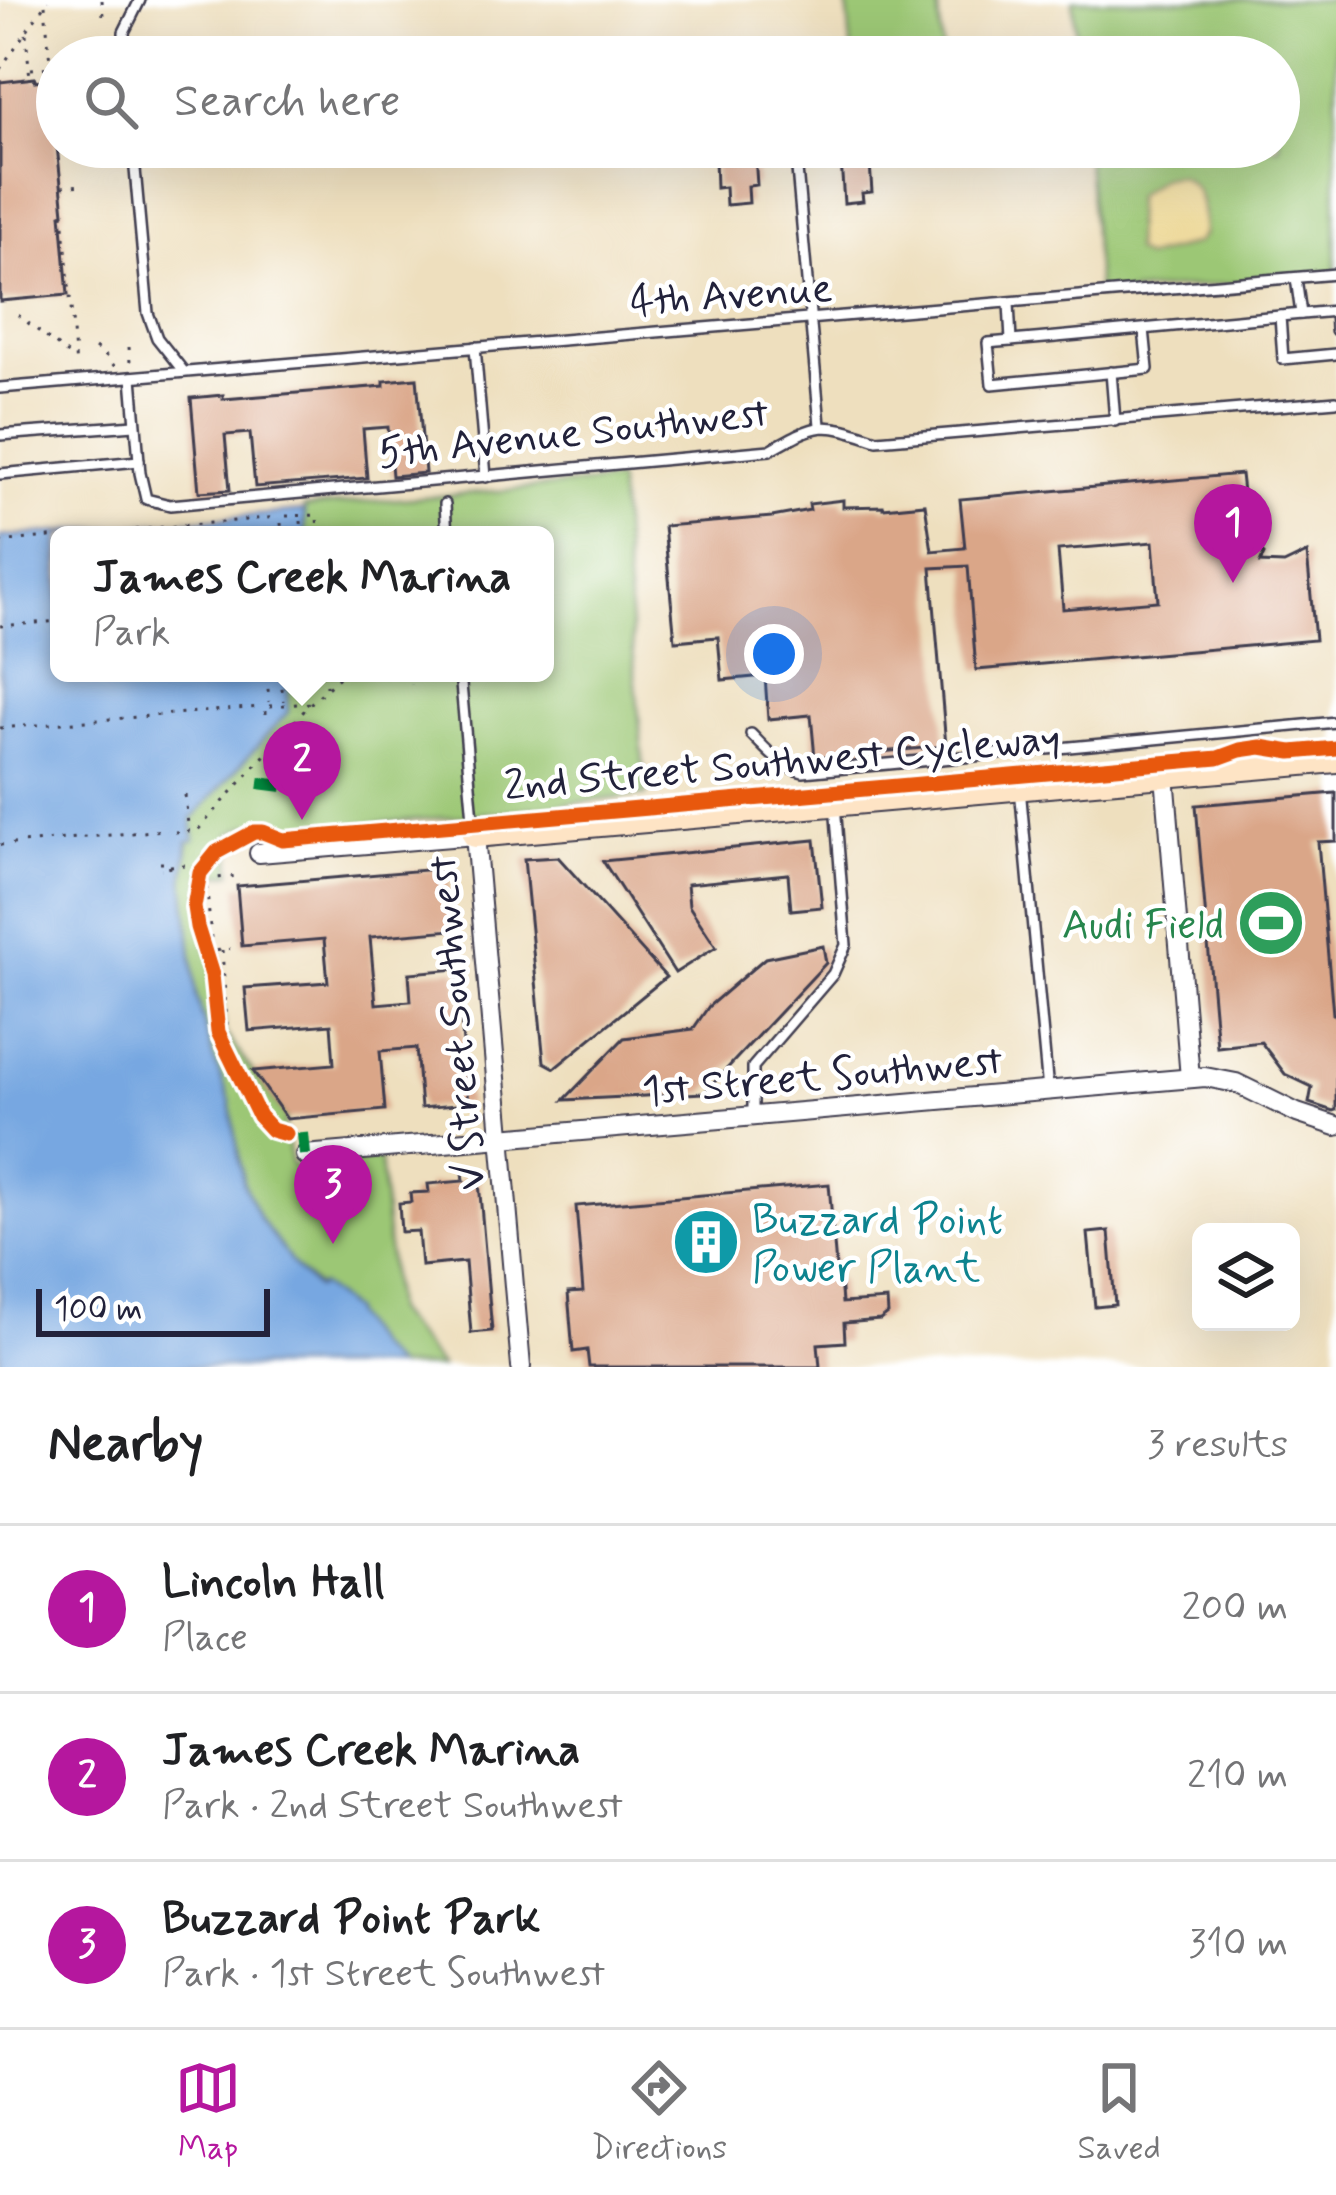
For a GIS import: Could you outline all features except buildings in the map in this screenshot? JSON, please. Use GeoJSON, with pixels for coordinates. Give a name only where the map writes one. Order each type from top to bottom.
{"type":"FeatureCollection","features":[{"type":"Feature","properties":{"kind":"street"},"geometry":{"type":"LineString","coordinates":[[260,853],[1336,760]]}},
{"type":"Feature","properties":{"kind":"street"},"geometry":{"type":"LineString","coordinates":[[1165,775],[1190,1078]]}},
{"type":"Feature","properties":{"kind":"street","name":"V Street Southwest"},"geometry":{"type":"LineString","coordinates":[[475,835],[521,1367]]}},
{"type":"Feature","properties":{"kind":"street","name":"1st Street Southwest"},"geometry":{"type":"LineString","coordinates":[[305,1155],[1215,1077],[1336,1126]]}},
{"type":"Feature","properties":{"kind":"lane"},"geometry":{"type":"LineString","coordinates":[[124,36],[140,0]]}},
{"type":"Feature","properties":{"kind":"lane"},"geometry":{"type":"LineString","coordinates":[[135,168],[148,313],[158,338],[184,372]]}},
{"type":"Feature","properties":{"kind":"lane"},"geometry":{"type":"LineString","coordinates":[[797,168],[820,425]]}},
{"type":"Feature","properties":{"kind":"lane","name":"4th Avenue"},"geometry":{"type":"LineString","coordinates":[[0,388],[1336,274]]}},
{"type":"Feature","properties":{"kind":"lane"},"geometry":{"type":"LineString","coordinates":[[1296,278],[1300,314]]}},
{"type":"Feature","properties":{"kind":"lane"},"geometry":{"type":"LineString","coordinates":[[1009,303],[1011,341]]}},
{"type":"Feature","properties":{"kind":"lane"},"geometry":{"type":"LineString","coordinates":[[1144,329],[1148,369],[992,384],[988,343],[1335,311],[1336,330]]}},
{"type":"Feature","properties":{"kind":"lane"},"geometry":{"type":"LineString","coordinates":[[1280,316],[1283,359],[1336,354]]}},
{"type":"Feature","properties":{"kind":"lane"},"geometry":{"type":"LineString","coordinates":[[475,347],[486,477]]}},
{"type":"Feature","properties":{"kind":"lane"},"geometry":{"type":"LineString","coordinates":[[1111,373],[1115,421]]}},
{"type":"Feature","properties":{"kind":"lane"},"geometry":{"type":"LineString","coordinates":[[0,474],[139,461],[128,374]]}},
{"type":"Feature","properties":{"kind":"lane","name":"5th Avenue Southwest"},"geometry":{"type":"LineString","coordinates":[[139,461],[146,499],[170,505],[770,451],[820,425],[878,440],[1336,401]]}},
{"type":"Feature","properties":{"kind":"lane"},"geometry":{"type":"LineString","coordinates":[[0,435],[135,425]]}},
{"type":"Feature","properties":{"kind":"lane"},"geometry":{"type":"LineString","coordinates":[[445,504],[446,526]]}},
{"type":"Feature","properties":{"kind":"lane","name":"V Street Southwest"},"geometry":{"type":"LineString","coordinates":[[461,682],[475,835]]}},
{"type":"Feature","properties":{"kind":"lane"},"geometry":{"type":"LineString","coordinates":[[751,734],[790,770],[819,772],[1336,722]]}},
{"type":"Feature","properties":{"kind":"lane"},"geometry":{"type":"LineString","coordinates":[[1020,788],[1048,1090]]}},
{"type":"Feature","properties":{"kind":"lane"},"geometry":{"type":"LineString","coordinates":[[753,1114],[753,1066],[833,974],[846,945],[835,804]]}},
{"type":"Feature","properties":{"kind":"path"},"geometry":{"type":"LineString","coordinates":[[102,0],[104,16]]}},
{"type":"Feature","properties":{"kind":"path"},"geometry":{"type":"LineString","coordinates":[[0,70],[47,3]]}},
{"type":"Feature","properties":{"kind":"path"},"geometry":{"type":"LineString","coordinates":[[47,3],[49,36]]}},
{"type":"Feature","properties":{"kind":"path"},"geometry":{"type":"LineString","coordinates":[[26,32],[30,79]]}},
{"type":"Feature","properties":{"kind":"path"},"geometry":{"type":"LineString","coordinates":[[29,69],[36,68]]}},
{"type":"Feature","properties":{"kind":"path"},"geometry":{"type":"LineString","coordinates":[[62,187],[81,185]]}},
{"type":"Feature","properties":{"kind":"path"},"geometry":{"type":"LineString","coordinates":[[63,213],[78,381]]}},
{"type":"Feature","properties":{"kind":"path"},"geometry":{"type":"LineString","coordinates":[[18,315],[76,360]]}},
{"type":"Feature","properties":{"kind":"path"},"geometry":{"type":"LineString","coordinates":[[128,374],[129,347]]}},
{"type":"Feature","properties":{"kind":"path"},"geometry":{"type":"LineString","coordinates":[[95,348],[128,374]]}},
{"type":"Feature","properties":{"kind":"path"},"geometry":{"type":"LineString","coordinates":[[192,526],[317,515],[318,526]]}},
{"type":"Feature","properties":{"kind":"path"},"geometry":{"type":"LineString","coordinates":[[302,518],[302,526]]}},
{"type":"Feature","properties":{"kind":"path"},"geometry":{"type":"LineString","coordinates":[[282,519],[282,526]]}},
{"type":"Feature","properties":{"kind":"path"},"geometry":{"type":"LineString","coordinates":[[0,542],[50,537]]}},
{"type":"Feature","properties":{"kind":"path"},"geometry":{"type":"LineString","coordinates":[[0,626],[50,622]]}},
{"type":"Feature","properties":{"kind":"path"},"geometry":{"type":"LineString","coordinates":[[266,723],[267,682]]}},
{"type":"Feature","properties":{"kind":"path"},"geometry":{"type":"LineString","coordinates":[[282,682],[285,703]]}},
{"type":"Feature","properties":{"kind":"path"},"geometry":{"type":"LineString","coordinates":[[326,682],[326,689]]}},
{"type":"Feature","properties":{"kind":"path"},"geometry":{"type":"LineString","coordinates":[[175,832],[199,830],[334,682]]}},
{"type":"Feature","properties":{"kind":"path"},"geometry":{"type":"LineString","coordinates":[[411,682],[411,686]]}},
{"type":"Feature","properties":{"kind":"path"},"geometry":{"type":"LineString","coordinates":[[0,728],[312,702]]}},
{"type":"Feature","properties":{"kind":"path"},"geometry":{"type":"LineString","coordinates":[[185,795],[188,825]]}},
{"type":"Feature","properties":{"kind":"path"},"geometry":{"type":"LineString","coordinates":[[0,844],[164,830]]}},
{"type":"Feature","properties":{"kind":"path"},"geometry":{"type":"LineString","coordinates":[[208,860],[195,913],[213,950],[211,968],[222,996],[218,1032],[228,1044]]}},
{"type":"Feature","properties":{"kind":"path"},"geometry":{"type":"LineString","coordinates":[[160,866],[186,865]]}},
{"type":"Feature","properties":{"kind":"path"},"geometry":{"type":"LineString","coordinates":[[202,882],[238,876]]}},
{"type":"Feature","properties":{"kind":"path"},"geometry":{"type":"LineString","coordinates":[[213,950],[230,949]]}},
{"type":"Feature","properties":{"kind":"path"},"geometry":{"type":"LineString","coordinates":[[222,996],[235,1000]]}},
{"type":"Feature","properties":{"kind":"green space"},"geometry":{"type":"Polygon","coordinates":[[[847,0],[938,0],[941,36],[850,36],[847,0]]]}},
{"type":"Feature","properties":{"kind":"green space"},"geometry":{"type":"Polygon","coordinates":[[[1073,0],[1336,0],[1336,274],[1098,295],[1088,168],[1300,168],[1300,36],[1076,36],[1073,0]]]}},
{"type":"Feature","properties":{"kind":"green space"},"geometry":{"type":"Polygon","coordinates":[[[618,481],[646,795],[285,830],[252,824],[230,834],[232,873],[204,877],[208,946],[210,954],[218,954],[225,1033],[287,1119],[291,1163],[299,1172],[322,1164],[380,1159],[394,1311],[441,1367],[395,1367],[351,1314],[297,1270],[260,1219],[243,1182],[230,1101],[196,994],[184,881],[192,819],[288,712],[286,682],[554,682],[554,526],[305,526],[304,507],[618,481]]]}},
{"type":"Feature","properties":{"kind":"sand"},"geometry":{"type":"Polygon","coordinates":[[[1178,175],[1197,192],[1204,234],[1197,243],[1145,258],[1134,251],[1135,196],[1162,177],[1178,175]]]}},
{"type":"Feature","properties":{"kind":"water"},"geometry":{"type":"Polygon","coordinates":[[[304,511],[305,526],[129,526],[304,511]]]}},
{"type":"Feature","properties":{"kind":"water"},"geometry":{"type":"Polygon","coordinates":[[[50,533],[50,682],[286,682],[288,712],[192,819],[194,840],[188,841],[184,881],[196,994],[230,1101],[243,1182],[260,1219],[297,1270],[352,1311],[374,1346],[395,1367],[0,1367],[0,537],[50,533]]]}},
{"type":"Feature","properties":{"kind":"marked path"},"geometry":{"type":"LineString","coordinates":[[259,783],[298,788],[306,776]]}},
{"type":"Feature","properties":{"kind":"marked path"},"geometry":{"type":"LineString","coordinates":[[303,1133],[305,1155]]}},
{"type":"Feature","properties":{"kind":"cycle path","name":"2nd Street Southwest Cycleway"},"geometry":{"type":"LineString","coordinates":[[286,1134],[272,1130],[259,1116],[218,1032],[212,975],[194,907],[200,873],[217,852],[254,832],[283,840],[1218,758],[1261,747],[1292,752],[1336,748]]}},
{"type":"Feature","properties":{"kind":"place","name":"Lincoln Hall"},"geometry":{"type":"Point","coordinates":[1233,583]}},
{"type":"Feature","properties":{"kind":"place","name":"James Creek Marina"},"geometry":{"type":"Point","coordinates":[302,820]}},
{"type":"Feature","properties":{"kind":"place","name":"Audi Field"},"geometry":{"type":"Point","coordinates":[1271,923]}},
{"type":"Feature","properties":{"kind":"place","name":"Buzzard Point Power Plant"},"geometry":{"type":"Point","coordinates":[706,1242]}},
{"type":"Feature","properties":{"kind":"place","name":"Buzzard Point Park"},"geometry":{"type":"Point","coordinates":[333,1244]}}]}
